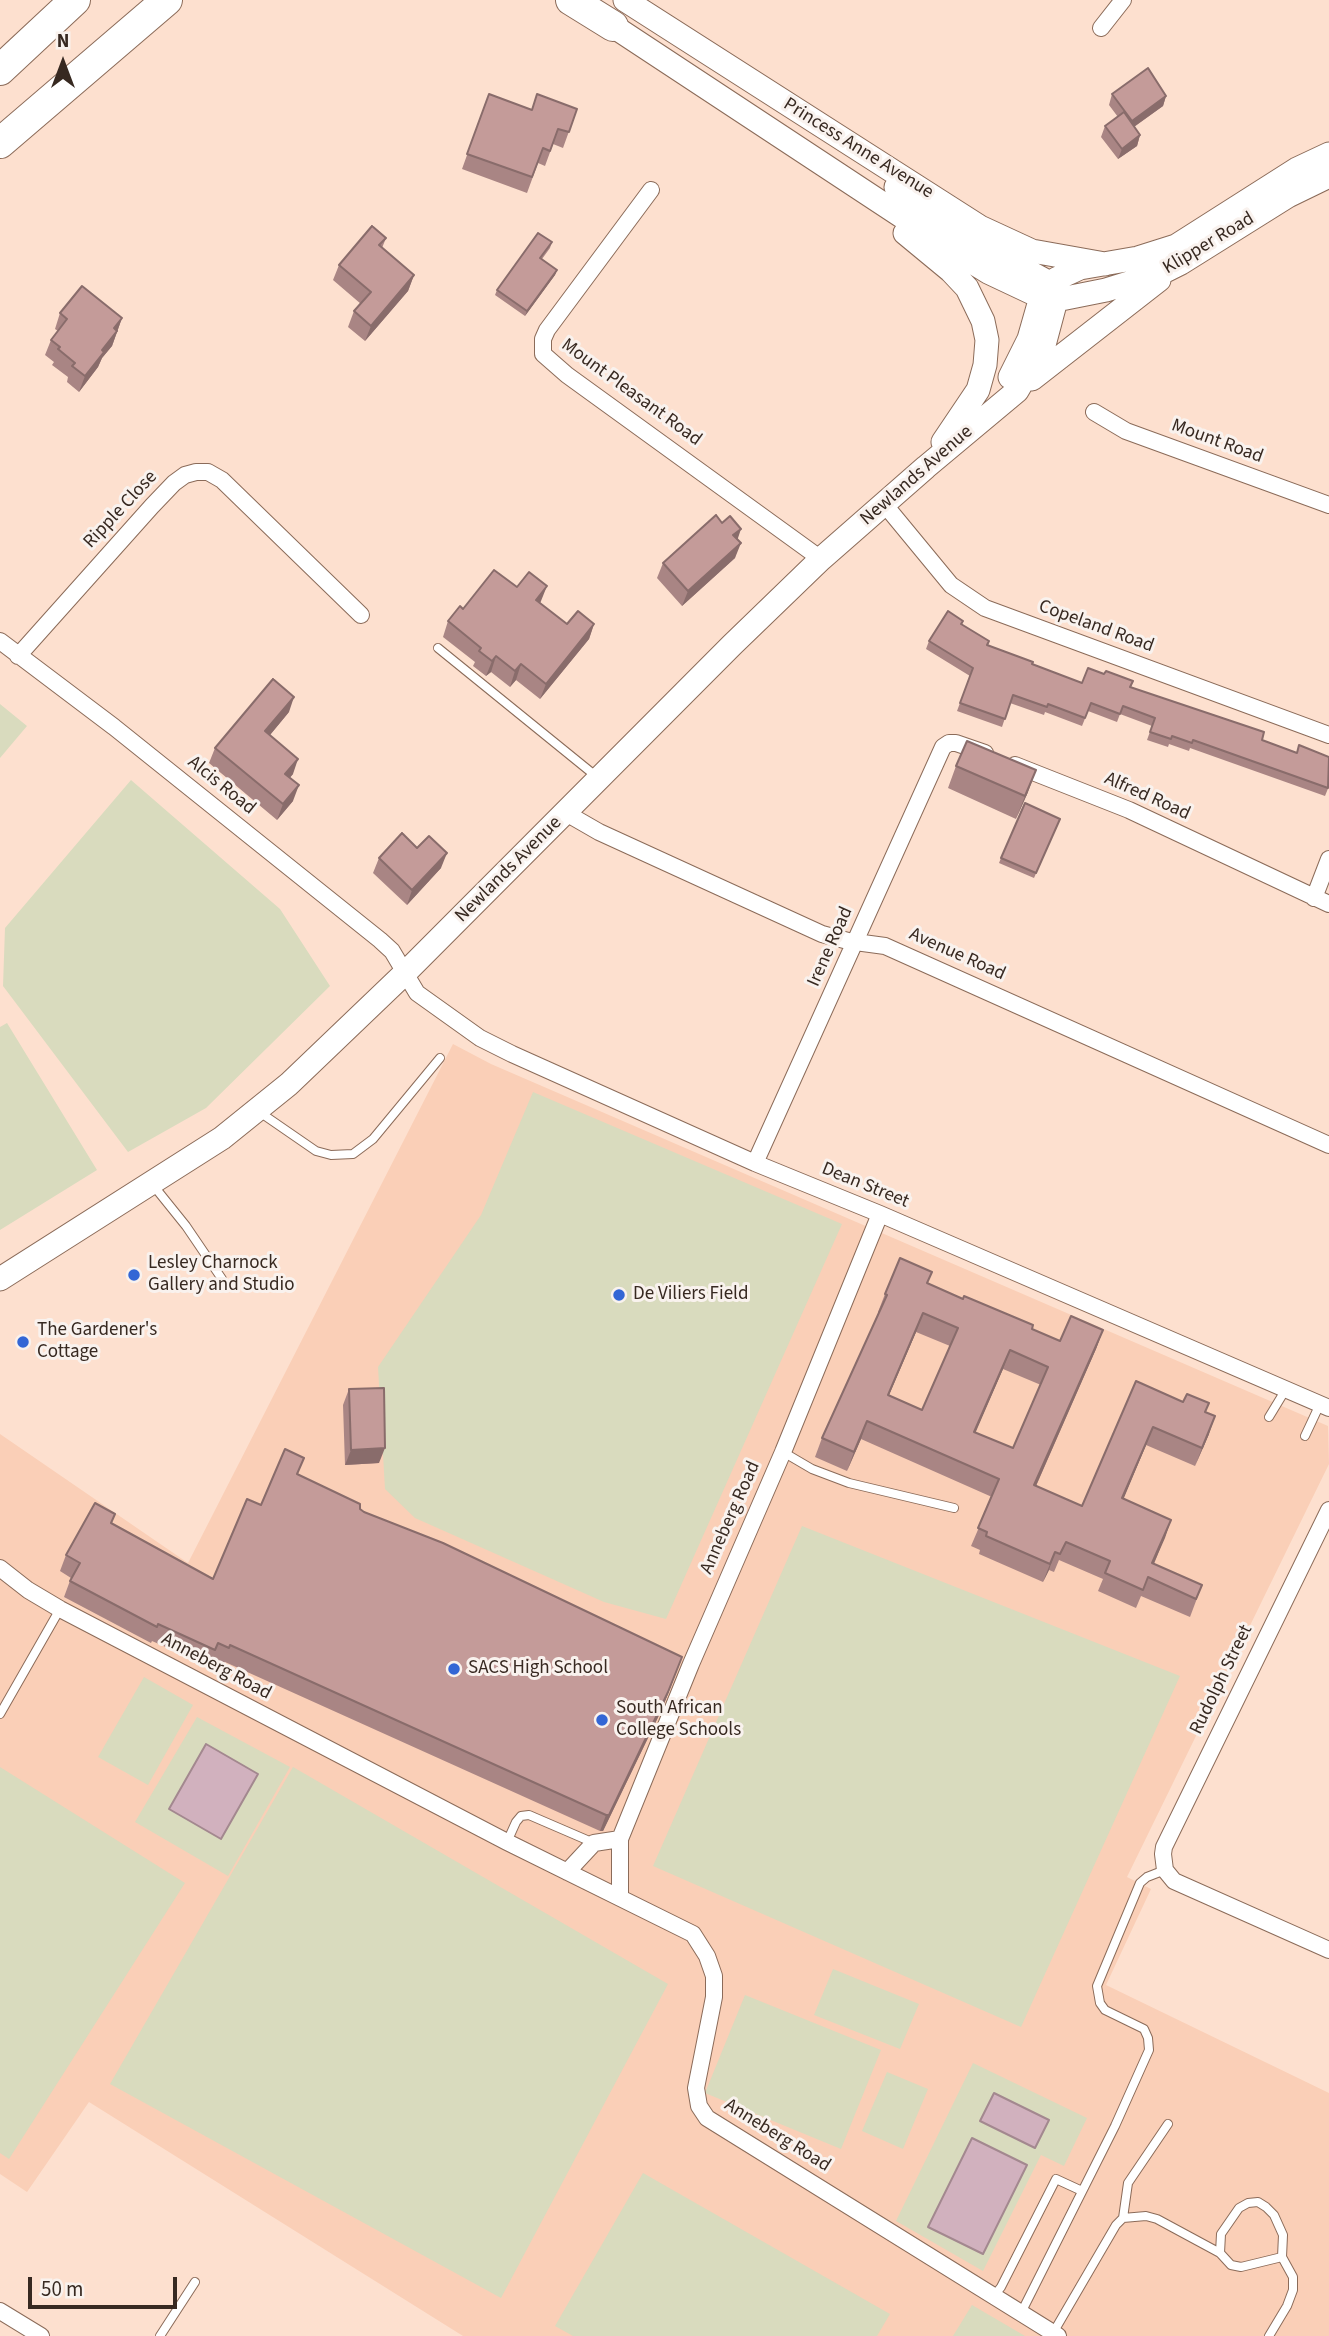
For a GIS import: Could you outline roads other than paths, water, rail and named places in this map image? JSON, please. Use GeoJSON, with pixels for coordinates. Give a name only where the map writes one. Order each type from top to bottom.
{"type":"FeatureCollection","features":[{"type":"Feature","properties":{"kind":"highway"},"geometry":{"type":"LineString","coordinates":[[0,70],[75,0]]}},
{"type":"Feature","properties":{"kind":"highway"},"geometry":{"type":"LineString","coordinates":[[0,130],[54,74],[136,0]]}},
{"type":"Feature","properties":{"kind":"highway"},"geometry":{"type":"LineString","coordinates":[[0,143],[167,0]]}},
{"type":"Feature","properties":{"kind":"highway"},"geometry":{"type":"LineString","coordinates":[[571,0],[619,13]]}},
{"type":"Feature","properties":{"kind":"main road","name":"Princess Anne Avenue"},"geometry":{"type":"LineString","coordinates":[[582,0],[619,13],[856,149],[1007,241],[1056,256],[1105,264]]}},
{"type":"Feature","properties":{"kind":"main road","name":"Princess Anne Avenue"},"geometry":{"type":"LineString","coordinates":[[619,13],[872,196],[988,272],[1049,293]]}},
{"type":"Feature","properties":{"kind":"main road"},"geometry":{"type":"LineString","coordinates":[[856,149],[919,206],[1049,293]]}},
{"type":"Feature","properties":{"kind":"main road","name":"Klipper Road"},"geometry":{"type":"LineString","coordinates":[[1049,293],[1067,272],[1138,258],[1176,246],[1297,169],[1329,154]]}},
{"type":"Feature","properties":{"kind":"main road","name":"Klipper Road"},"geometry":{"type":"LineString","coordinates":[[1049,293],[1144,279],[1181,263],[1288,196],[1329,176]]}},
{"type":"Feature","properties":{"kind":"main road"},"geometry":{"type":"LineString","coordinates":[[872,196],[893,222],[967,288],[983,321],[987,353],[978,390],[926,467]]}},
{"type":"Feature","properties":{"kind":"main road"},"geometry":{"type":"LineString","coordinates":[[1017,391],[1181,263]]}},
{"type":"Feature","properties":{"kind":"main road","name":"Newlands Avenue"},"geometry":{"type":"LineString","coordinates":[[0,1279],[222,1138],[258,1111],[405,973],[821,559],[1017,391],[1044,345],[1049,293]]}},
{"type":"Feature","properties":{"kind":"main road","name":"Newlands Avenue"},"geometry":{"type":"LineString","coordinates":[[984,418],[1019,360],[1049,293]]}},
{"type":"Feature","properties":{"kind":"street"},"geometry":{"type":"LineString","coordinates":[[1101,29],[1124,0]]}},
{"type":"Feature","properties":{"kind":"street","name":"Mount Pleasant Road"},"geometry":{"type":"LineString","coordinates":[[651,190],[547,330],[543,339],[543,354],[548,361],[821,559]]}},
{"type":"Feature","properties":{"kind":"street","name":"Mount Road"},"geometry":{"type":"LineString","coordinates":[[1094,412],[1126,431],[1329,505]]}},
{"type":"Feature","properties":{"kind":"street","name":"Ripple Close"},"geometry":{"type":"LineString","coordinates":[[18,656],[174,483],[185,475],[196,472],[208,472],[230,486],[361,615]]}},
{"type":"Feature","properties":{"kind":"street","name":"Copeland Road"},"geometry":{"type":"LineString","coordinates":[[884,505],[951,585],[985,608],[1329,735]]}},
{"type":"Feature","properties":{"kind":"street","name":"Alcis Road"},"geometry":{"type":"LineString","coordinates":[[0,641],[114,727],[380,940],[392,951],[405,973]]}},
{"type":"Feature","properties":{"kind":"street","name":"Alfred Road"},"geometry":{"type":"LineString","coordinates":[[943,747],[949,743],[959,743],[1129,810],[1322,901]]}},
{"type":"Feature","properties":{"kind":"street","name":"Irene Road"},"geometry":{"type":"LineString","coordinates":[[755,1163],[943,747]]}},
{"type":"Feature","properties":{"kind":"street","name":"Avenue Road"},"geometry":{"type":"LineString","coordinates":[[566,813],[599,832],[822,934],[884,946],[1329,1145]]}},
{"type":"Feature","properties":{"kind":"street"},"geometry":{"type":"LineString","coordinates":[[1322,901],[1329,859]]}},
{"type":"Feature","properties":{"kind":"street","name":"Dean Street"},"geometry":{"type":"LineString","coordinates":[[405,973],[423,998],[488,1042],[755,1163],[880,1214],[1324,1406]]}},
{"type":"Feature","properties":{"kind":"street","name":"Anneberg Road"},"geometry":{"type":"LineString","coordinates":[[620,1898],[620,1839],[684,1664],[783,1452],[880,1214]]}},
{"type":"Feature","properties":{"kind":"street","name":"Rudolph Street"},"geometry":{"type":"LineString","coordinates":[[1164,1870],[1164,1847],[1329,1510]]}},
{"type":"Feature","properties":{"kind":"street","name":"Anneberg Road"},"geometry":{"type":"LineString","coordinates":[[0,1568],[28,1590],[60,1609],[507,1842],[693,1934],[707,1956],[714,1976],[714,1997],[696,2088],[699,2106],[708,2118],[1055,2334]]}},
{"type":"Feature","properties":{"kind":"street"},"geometry":{"type":"LineString","coordinates":[[567,1872],[593,1843],[620,1839]]}},
{"type":"Feature","properties":{"kind":"street"},"geometry":{"type":"LineString","coordinates":[[1164,1870],[1183,1886],[1329,1950]]}},
{"type":"Feature","properties":{"kind":"street"},"geometry":{"type":"LineString","coordinates":[[0,2311],[41,2336]]}},
{"type":"Feature","properties":{"kind":"lane"},"geometry":{"type":"LineString","coordinates":[[439,648],[599,779]]}},
{"type":"Feature","properties":{"kind":"lane"},"geometry":{"type":"LineString","coordinates":[[258,1111],[316,1151],[331,1155],[353,1154],[373,1139],[440,1058]]}},
{"type":"Feature","properties":{"kind":"lane"},"geometry":{"type":"LineString","coordinates":[[152,1183],[186,1226],[222,1279]]}},
{"type":"Feature","properties":{"kind":"lane"},"geometry":{"type":"LineString","coordinates":[[1269,1417],[1286,1389]]}},
{"type":"Feature","properties":{"kind":"lane"},"geometry":{"type":"LineString","coordinates":[[1305,1436],[1324,1406]]}},
{"type":"Feature","properties":{"kind":"lane"},"geometry":{"type":"LineString","coordinates":[[783,1452],[811,1469],[849,1483],[954,1508]]}},
{"type":"Feature","properties":{"kind":"lane"},"geometry":{"type":"LineString","coordinates":[[0,1714],[60,1609]]}},
{"type":"Feature","properties":{"kind":"lane"},"geometry":{"type":"LineString","coordinates":[[507,1842],[516,1822],[521,1816],[529,1815],[593,1843]]}},
{"type":"Feature","properties":{"kind":"lane"},"geometry":{"type":"LineString","coordinates":[[1021,2313],[1138,2078],[1149,2050],[1144,2029],[1105,2010],[1100,2003],[1097,1986],[1140,1883],[1164,1870]]}},
{"type":"Feature","properties":{"kind":"lane"},"geometry":{"type":"LineString","coordinates":[[1123,2218],[1128,2183],[1168,2124]]}},
{"type":"Feature","properties":{"kind":"lane"},"geometry":{"type":"LineString","coordinates":[[994,2296],[1056,2179],[1082,2191]]}},
{"type":"Feature","properties":{"kind":"lane"},"geometry":{"type":"LineString","coordinates":[[1220,2253],[1221,2234],[1233,2216],[1248,2203],[1258,2202],[1266,2207],[1280,2226],[1284,2245],[1282,2257],[1293,2277],[1293,2290],[1269,2336]]}},
{"type":"Feature","properties":{"kind":"lane"},"geometry":{"type":"LineString","coordinates":[[1055,2334],[1115,2225],[1123,2218],[1146,2216],[1157,2219],[1220,2253],[1231,2264],[1241,2267],[1282,2257]]}},
{"type":"Feature","properties":{"kind":"lane"},"geometry":{"type":"LineString","coordinates":[[160,2336],[195,2282]]}},
{"type":"Feature","properties":{"kind":"place","name":"Lesley Charnock Gallery and Studio"},"geometry":{"type":"Point","coordinates":[134,1275]}},
{"type":"Feature","properties":{"kind":"place","name":"De Viliers Field"},"geometry":{"type":"Point","coordinates":[619,1295]}},
{"type":"Feature","properties":{"kind":"place","name":"The Gardener's Cottage"},"geometry":{"type":"Point","coordinates":[23,1342]}},
{"type":"Feature","properties":{"kind":"place","name":"SACS High School"},"geometry":{"type":"Point","coordinates":[454,1669]}},
{"type":"Feature","properties":{"kind":"place","name":"South African College Schools"},"geometry":{"type":"Point","coordinates":[602,1720]}}]}
